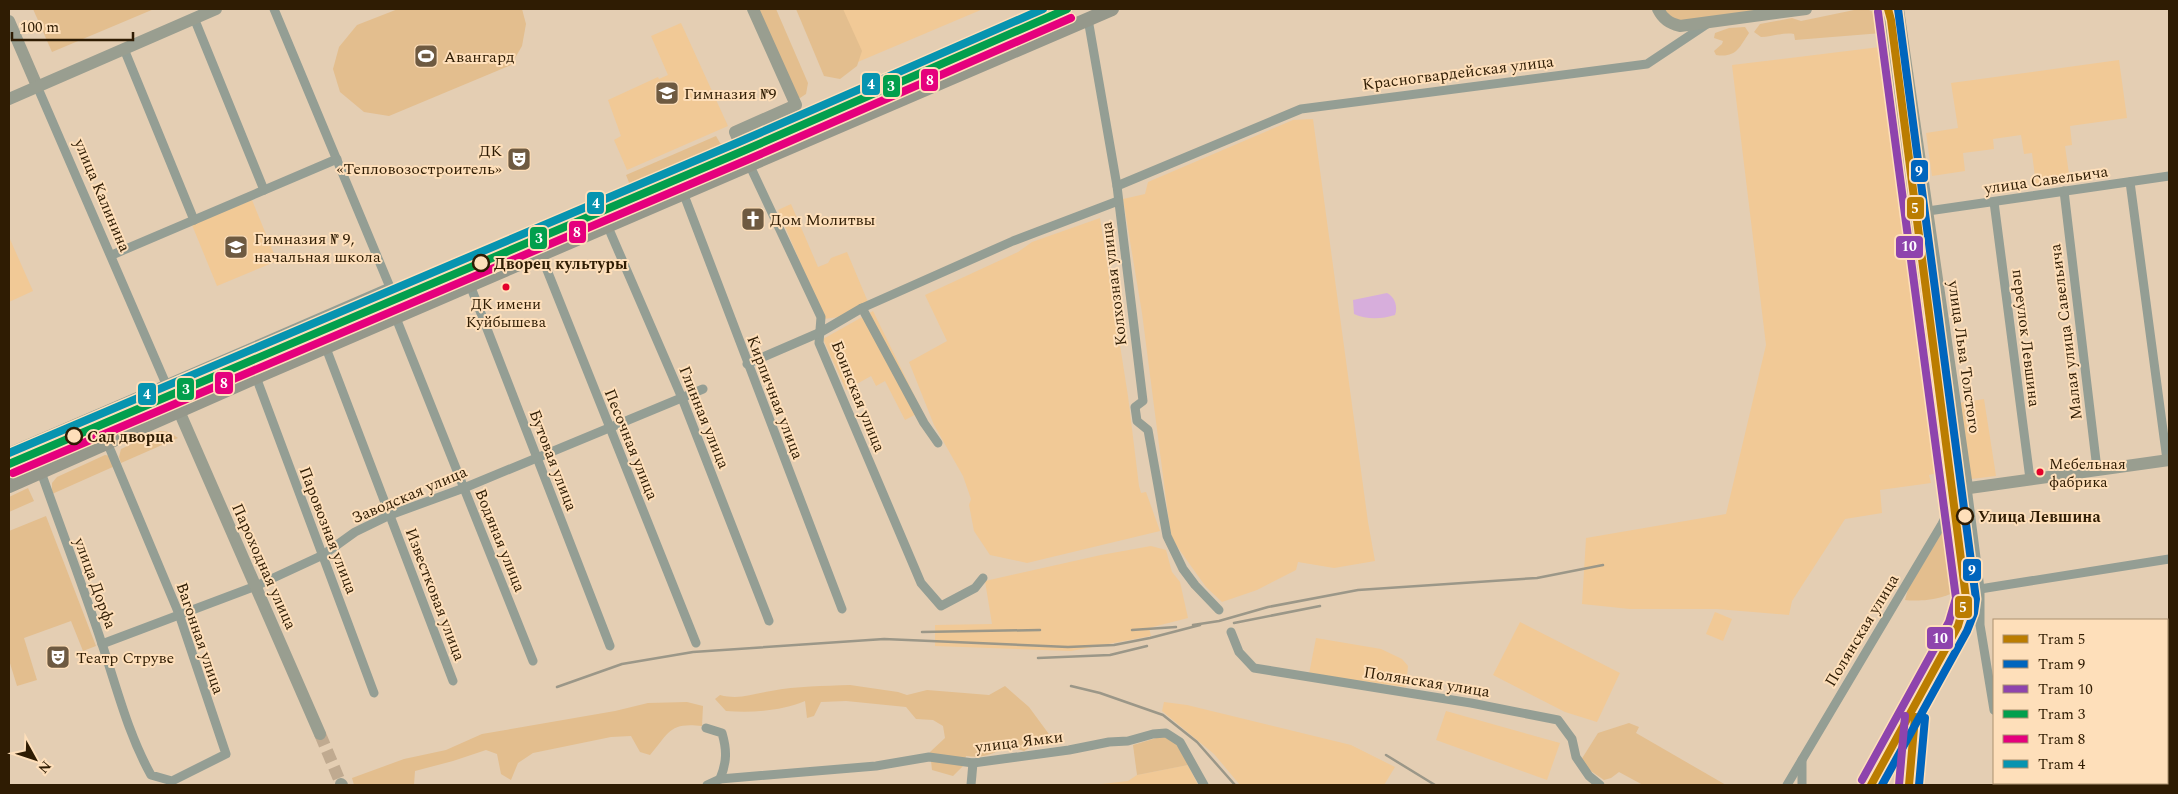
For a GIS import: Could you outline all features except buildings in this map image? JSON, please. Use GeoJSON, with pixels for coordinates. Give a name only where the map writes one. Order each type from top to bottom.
{"type":"FeatureCollection","features":[{"type":"Feature","properties":{"kind":"main road"},"geometry":{"type":"LineString","coordinates":[[9,486],[256,377],[684,195],[1112,9]]}},
{"type":"Feature","properties":{"kind":"street"},"geometry":{"type":"LineString","coordinates":[[9,99],[216,9]]}},
{"type":"Feature","properties":{"kind":"street","name":"Водяная улица"},"geometry":{"type":"LineString","coordinates":[[274,9],[390,287],[399,317],[464,488],[533,661]]}},
{"type":"Feature","properties":{"kind":"street"},"geometry":{"type":"LineString","coordinates":[[750,166],[735,132],[796,105],[753,9]]}},
{"type":"Feature","properties":{"kind":"street"},"geometry":{"type":"LineString","coordinates":[[1658,9],[1661,15],[1671,24],[1680,26],[1709,23]]}},
{"type":"Feature","properties":{"kind":"street","name":"Красногвардейская улица"},"geometry":{"type":"LineString","coordinates":[[1117,186],[1301,109],[1647,64],[1709,23],[1806,9]]}},
{"type":"Feature","properties":{"kind":"street","name":"улица Льва Толстого"},"geometry":{"type":"LineString","coordinates":[[1880,9],[1885,16],[1888,29],[1948,490]]}},
{"type":"Feature","properties":{"kind":"street","name":"улица Льва Толстого"},"geometry":{"type":"LineString","coordinates":[[1898,9],[1967,488],[1980,589],[1980,625],[1993,704]]}},
{"type":"Feature","properties":{"kind":"street"},"geometry":{"type":"LineString","coordinates":[[194,18],[264,190]]}},
{"type":"Feature","properties":{"kind":"street","name":"Колхозная улица"},"geometry":{"type":"LineString","coordinates":[[1088,19],[1117,186],[1143,401],[1135,407],[1137,421],[1148,430],[1167,536],[1183,569],[1195,586],[1219,610]]}},
{"type":"Feature","properties":{"kind":"street","name":"улица Калинина"},"geometry":{"type":"LineString","coordinates":[[9,21],[112,255],[166,384]]}},
{"type":"Feature","properties":{"kind":"street"},"geometry":{"type":"LineString","coordinates":[[124,48],[194,220]]}},
{"type":"Feature","properties":{"kind":"street"},"geometry":{"type":"LineString","coordinates":[[112,255],[337,160]]}},
{"type":"Feature","properties":{"kind":"street","name":"Боинская улица"},"geometry":{"type":"LineString","coordinates":[[750,166],[821,318],[819,343],[921,583],[941,606],[975,588],[983,578]]}},
{"type":"Feature","properties":{"kind":"street","name":"улица Савельича"},"geometry":{"type":"LineString","coordinates":[[1928,211],[2169,176]]}},
{"type":"Feature","properties":{"kind":"street"},"geometry":{"type":"LineString","coordinates":[[1948,490],[2168,460],[2130,182]]}},
{"type":"Feature","properties":{"kind":"street","name":"Малая улица Савельича"},"geometry":{"type":"LineString","coordinates":[[2064,192],[2097,469]]}},
{"type":"Feature","properties":{"kind":"street","name":"Кирпичная улица"},"geometry":{"type":"LineString","coordinates":[[684,195],[842,609]]}},
{"type":"Feature","properties":{"kind":"street"},"geometry":{"type":"LineString","coordinates":[[747,364],[821,332],[862,308],[1013,240],[1118,201]]}},
{"type":"Feature","properties":{"kind":"street","name":"переулок Левшина"},"geometry":{"type":"LineString","coordinates":[[1994,202],[2030,479]]}},
{"type":"Feature","properties":{"kind":"street","name":"Глинная улица"},"geometry":{"type":"LineString","coordinates":[[608,227],[682,398],[769,621]]}},
{"type":"Feature","properties":{"kind":"street","name":"Песочная улица"},"geometry":{"type":"LineString","coordinates":[[541,255],[696,643]]}},
{"type":"Feature","properties":{"kind":"street","name":"Бутовая улица"},"geometry":{"type":"LineString","coordinates":[[470,285],[610,646]]}},
{"type":"Feature","properties":{"kind":"street"},"geometry":{"type":"LineString","coordinates":[[9,452],[390,287]]}},
{"type":"Feature","properties":{"kind":"street"},"geometry":{"type":"LineString","coordinates":[[862,308],[924,423],[938,443]]}},
{"type":"Feature","properties":{"kind":"street","name":"Известковая улица"},"geometry":{"type":"LineString","coordinates":[[326,348],[453,682]]}},
{"type":"Feature","properties":{"kind":"street","name":"Паровозная улица"},"geometry":{"type":"LineString","coordinates":[[256,377],[374,693]]}},
{"type":"Feature","properties":{"kind":"street","name":"Заводская улица"},"geometry":{"type":"LineString","coordinates":[[102,644],[256,586],[323,555],[355,532],[390,515],[464,488],[703,389]]}},
{"type":"Feature","properties":{"kind":"street","name":"Пароходная улица"},"geometry":{"type":"LineString","coordinates":[[179,411],[320,734]]}},
{"type":"Feature","properties":{"kind":"street","name":"Вагонная улица"},"geometry":{"type":"LineString","coordinates":[[107,442],[179,614],[226,754],[172,781],[151,775],[142,760]]}},
{"type":"Feature","properties":{"kind":"street","name":"улица Дорфа"},"geometry":{"type":"LineString","coordinates":[[41,472],[142,760]]}},
{"type":"Feature","properties":{"kind":"street","name":"Полянская улица"},"geometry":{"type":"LineString","coordinates":[[1788,785],[1942,524],[1945,518],[1948,490]]}},
{"type":"Feature","properties":{"kind":"street"},"geometry":{"type":"LineString","coordinates":[[1980,589],[2169,559]]}},
{"type":"Feature","properties":{"kind":"street","name":"Полянская улица"},"geometry":{"type":"LineString","coordinates":[[1231,632],[1239,652],[1254,668],[1472,703],[1558,720],[1572,739],[1576,757],[1589,776],[1600,785]]}},
{"type":"Feature","properties":{"kind":"street"},"geometry":{"type":"LineString","coordinates":[[706,728],[722,733],[725,743],[727,755],[720,779]]}},
{"type":"Feature","properties":{"kind":"street","name":"улица Ямки"},"geometry":{"type":"LineString","coordinates":[[708,785],[720,779],[876,766],[928,757],[973,763],[1069,750],[1109,742],[1128,741],[1153,734],[1166,733],[1180,742],[1204,785]]}},
{"type":"Feature","properties":{"kind":"street"},"geometry":{"type":"LineString","coordinates":[[1802,760],[1802,785]]}},
{"type":"Feature","properties":{"kind":"street"},"geometry":{"type":"LineString","coordinates":[[971,785],[973,763]]}},
{"type":"Feature","properties":{"kind":"shaded area"},"geometry":{"type":"Polygon","coordinates":[[[33,9],[154,9],[52,52],[33,9]]]}},
{"type":"Feature","properties":{"kind":"shaded area","name":"Авангард"},"geometry":{"type":"Polygon","coordinates":[[[398,9],[522,9],[526,24],[522,46],[511,65],[389,116],[364,112],[340,92],[333,69],[339,47],[357,25],[398,9]]]}},
{"type":"Feature","properties":{"kind":"shaded area"},"geometry":{"type":"Polygon","coordinates":[[[758,9],[776,9],[808,83],[806,94],[800,98],[795,97],[758,9]]]}},
{"type":"Feature","properties":{"kind":"shaded area"},"geometry":{"type":"Polygon","coordinates":[[[796,9],[843,9],[862,51],[857,66],[840,79],[824,76],[796,9]]]}},
{"type":"Feature","properties":{"kind":"shaded area"},"geometry":{"type":"Polygon","coordinates":[[[830,9],[983,9],[853,64],[830,9]]]}},
{"type":"Feature","properties":{"kind":"shaded area"},"geometry":{"type":"Polygon","coordinates":[[[1663,9],[1767,9],[1680,21],[1673,19],[1663,9]]]}},
{"type":"Feature","properties":{"kind":"shaded area"},"geometry":{"type":"Polygon","coordinates":[[[1859,9],[1870,10],[1880,18],[1882,33],[1795,40],[1794,34],[1761,37],[1754,32],[1760,24],[1792,18],[1801,21],[1859,9]]]}},
{"type":"Feature","properties":{"kind":"shaded area","name":"Гимназия №9"},"geometry":{"type":"Polygon","coordinates":[[[681,23],[728,126],[627,170],[614,140],[621,136],[608,100],[658,77],[659,79],[668,75],[651,36],[681,23]]]}},
{"type":"Feature","properties":{"kind":"shaded area"},"geometry":{"type":"Polygon","coordinates":[[[1745,27],[1749,33],[1736,51],[1723,56],[1716,55],[1714,51],[1723,41],[1714,38],[1715,33],[1729,28],[1745,27]]]}},
{"type":"Feature","properties":{"kind":"shaded area"},"geometry":{"type":"Polygon","coordinates":[[[1888,46],[1940,472],[1929,475],[1931,483],[1880,490],[1882,513],[1845,519],[1792,601],[1789,615],[1717,609],[1630,609],[1582,604],[1586,538],[1726,514],[1766,345],[1732,65],[1888,46]]]}},
{"type":"Feature","properties":{"kind":"shaded area"},"geometry":{"type":"Polygon","coordinates":[[[2119,60],[2127,118],[2070,126],[2072,145],[2065,146],[2070,181],[2036,185],[2032,153],[2024,154],[2021,135],[1993,139],[1994,149],[1963,153],[1965,171],[1932,176],[1926,133],[1958,128],[1951,83],[2119,60]]]}},
{"type":"Feature","properties":{"kind":"shaded area"},"geometry":{"type":"Polygon","coordinates":[[[1313,119],[1368,522],[1375,561],[1334,568],[1298,562],[1296,570],[1257,590],[1222,602],[1206,587],[1171,538],[1142,313],[1123,199],[1145,194],[1148,182],[1293,120],[1313,119]]]}},
{"type":"Feature","properties":{"kind":"shaded area"},"geometry":{"type":"Polygon","coordinates":[[[716,136],[720,143],[724,144],[733,140],[736,146],[632,190],[626,175],[716,136]]]}},
{"type":"Feature","properties":{"kind":"shaded area","name":"Гимназия № 9, начальная школа"},"geometry":{"type":"Polygon","coordinates":[[[252,200],[277,261],[217,286],[192,225],[252,200]]]}},
{"type":"Feature","properties":{"kind":"shaded area"},"geometry":{"type":"Polygon","coordinates":[[[791,204],[818,267],[828,263],[831,258],[847,252],[868,302],[839,317],[824,319],[778,210],[791,204]]]}},
{"type":"Feature","properties":{"kind":"shaded area"},"geometry":{"type":"Polygon","coordinates":[[[1100,218],[1128,396],[1139,486],[1141,493],[1146,492],[1160,531],[1027,563],[990,555],[974,531],[969,505],[971,499],[963,476],[934,425],[909,362],[947,341],[925,295],[1018,252],[1032,242],[1100,218]]]}},
{"type":"Feature","properties":{"kind":"shaded area"},"geometry":{"type":"Polygon","coordinates":[[[9,237],[33,291],[9,302],[9,237]]]}},
{"type":"Feature","properties":{"kind":"shaded area"},"geometry":{"type":"Polygon","coordinates":[[[1387,293],[1395,302],[1395,315],[1374,318],[1354,314],[1353,300],[1387,293]]]}},
{"type":"Feature","properties":{"kind":"shaded area"},"geometry":{"type":"Polygon","coordinates":[[[873,311],[922,411],[905,420],[885,381],[876,386],[871,376],[846,390],[823,339],[873,311]]]}},
{"type":"Feature","properties":{"kind":"shaded area"},"geometry":{"type":"Polygon","coordinates":[[[1984,399],[1996,476],[1971,479],[1959,403],[1984,399]]]}},
{"type":"Feature","properties":{"kind":"shaded area"},"geometry":{"type":"Polygon","coordinates":[[[160,431],[169,432],[178,438],[121,463],[119,457],[121,449],[160,431]]]}},
{"type":"Feature","properties":{"kind":"shaded area"},"geometry":{"type":"Polygon","coordinates":[[[105,455],[111,456],[115,466],[52,494],[52,483],[57,477],[105,455]]]}},
{"type":"Feature","properties":{"kind":"shaded area"},"geometry":{"type":"Polygon","coordinates":[[[28,488],[34,501],[9,512],[9,497],[28,488]]]}},
{"type":"Feature","properties":{"kind":"shaded area"},"geometry":{"type":"Polygon","coordinates":[[[46,516],[96,646],[83,651],[71,621],[24,638],[37,680],[17,686],[9,660],[9,531],[46,516]]]}},
{"type":"Feature","properties":{"kind":"shaded area"},"geometry":{"type":"Polygon","coordinates":[[[1950,521],[1955,527],[1962,586],[1950,594],[1935,599],[1905,600],[1908,589],[1950,521]]]}},
{"type":"Feature","properties":{"kind":"shaded area"},"geometry":{"type":"Polygon","coordinates":[[[1151,546],[1166,550],[1172,572],[1180,582],[1188,618],[1149,628],[1151,636],[1071,651],[935,646],[935,625],[992,624],[985,581],[1101,555],[1151,546]]]}},
{"type":"Feature","properties":{"kind":"shaded area"},"geometry":{"type":"Polygon","coordinates":[[[1715,612],[1732,619],[1723,641],[1706,634],[1715,612]]]}},
{"type":"Feature","properties":{"kind":"shaded area"},"geometry":{"type":"Polygon","coordinates":[[[1520,622],[1620,673],[1597,722],[1565,712],[1493,675],[1520,622]]]}},
{"type":"Feature","properties":{"kind":"shaded area"},"geometry":{"type":"Polygon","coordinates":[[[1316,638],[1381,649],[1402,659],[1408,666],[1406,687],[1309,674],[1316,638]]]}},
{"type":"Feature","properties":{"kind":"shaded area"},"geometry":{"type":"Polygon","coordinates":[[[850,685],[907,695],[927,690],[989,695],[1005,686],[1029,707],[1054,741],[1044,746],[1026,739],[1029,748],[1024,751],[1001,744],[998,745],[1000,750],[992,754],[980,757],[966,756],[963,766],[953,776],[932,770],[930,752],[945,738],[943,726],[933,720],[916,719],[906,707],[846,701],[821,702],[814,716],[807,718],[805,701],[776,709],[736,712],[726,711],[715,699],[720,695],[740,697],[791,688],[850,685]]]}},
{"type":"Feature","properties":{"kind":"shaded area"},"geometry":{"type":"Polygon","coordinates":[[[687,702],[703,706],[702,726],[691,725],[676,728],[666,735],[650,755],[640,752],[631,736],[611,737],[533,753],[518,763],[511,780],[501,774],[497,754],[486,750],[415,771],[414,785],[354,785],[352,778],[404,759],[446,750],[482,734],[615,711],[648,703],[687,702]]]}},
{"type":"Feature","properties":{"kind":"shaded area"},"geometry":{"type":"Polygon","coordinates":[[[1164,702],[1187,705],[1351,745],[1395,767],[1384,785],[1240,785],[1214,754],[1162,711],[1164,702]]]}},
{"type":"Feature","properties":{"kind":"shaded area"},"geometry":{"type":"Polygon","coordinates":[[[1446,711],[1560,743],[1547,780],[1436,740],[1446,711]]]}},
{"type":"Feature","properties":{"kind":"shaded area"},"geometry":{"type":"Polygon","coordinates":[[[1629,723],[1639,727],[1636,733],[1726,785],[1643,785],[1619,772],[1611,778],[1604,780],[1585,767],[1581,760],[1598,733],[1629,723]]]}},
{"type":"Feature","properties":{"kind":"shaded area"},"geometry":{"type":"Polygon","coordinates":[[[1163,736],[1183,747],[1188,765],[1137,775],[1133,745],[1163,736]]]}},
{"type":"Feature","properties":{"kind":"shaded area"},"geometry":{"type":"Polygon","coordinates":[[[1188,765],[1198,785],[1092,785],[1128,781],[1137,775],[1188,765]]]}},
{"type":"Feature","properties":{"kind":"tunnel"},"geometry":{"type":"LineString","coordinates":[[320,734],[341,784]]}},
{"type":"Feature","properties":{"kind":"railway"},"geometry":{"type":"LineString","coordinates":[[1193,625],[1219,621],[1268,607],[1358,590],[1537,578],[1603,565]]}},
{"type":"Feature","properties":{"kind":"railway"},"geometry":{"type":"LineString","coordinates":[[1234,623],[1320,606]]}},
{"type":"Feature","properties":{"kind":"railway"},"geometry":{"type":"LineString","coordinates":[[557,687],[622,664],[693,652],[884,639],[1068,647],[1114,645],[1200,625]]}},
{"type":"Feature","properties":{"kind":"railway"},"geometry":{"type":"LineString","coordinates":[[1132,630],[1176,627]]}},
{"type":"Feature","properties":{"kind":"railway"},"geometry":{"type":"LineString","coordinates":[[922,632],[1040,630]]}},
{"type":"Feature","properties":{"kind":"railway"},"geometry":{"type":"LineString","coordinates":[[1038,658],[1110,655],[1147,646]]}},
{"type":"Feature","properties":{"kind":"railway"},"geometry":{"type":"LineString","coordinates":[[1071,686],[1100,693],[1163,715],[1197,742],[1235,785]]}},
{"type":"Feature","properties":{"kind":"railway"},"geometry":{"type":"LineString","coordinates":[[1386,755],[1435,785]]}},
{"type":"Feature","properties":{"kind":"tram line","name":"4"},"geometry":{"type":"LineString","coordinates":[[9,453],[739,142],[1043,9]]}},
{"type":"Feature","properties":{"kind":"tram line","name":"3"},"geometry":{"type":"LineString","coordinates":[[9,464],[743,151],[1067,9]]}},
{"type":"Feature","properties":{"kind":"tram line","name":"5"},"geometry":{"type":"LineString","coordinates":[[1871,785],[1958,626],[1966,598],[1891,20],[1888,9]]}},
{"type":"Feature","properties":{"kind":"tram line","name":"9"},"geometry":{"type":"LineString","coordinates":[[1882,785],[1967,631],[1974,613],[1976,599],[1898,9]]}},
{"type":"Feature","properties":{"kind":"tram line","name":"10"},"geometry":{"type":"LineString","coordinates":[[1862,780],[1949,622],[1956,598],[1878,12]]}},
{"type":"Feature","properties":{"kind":"tram line","name":"8"},"geometry":{"type":"LineString","coordinates":[[13,473],[747,160],[1071,18]]}},
{"type":"Feature","properties":{"kind":"tram line","name":"10"},"geometry":{"type":"LineString","coordinates":[[1899,785],[1905,716]]}},
{"type":"Feature","properties":{"kind":"tram line","name":"5"},"geometry":{"type":"LineString","coordinates":[[1909,785],[1915,717]]}},
{"type":"Feature","properties":{"kind":"tram line","name":"9"},"geometry":{"type":"LineString","coordinates":[[1919,785],[1925,718]]}},
{"type":"Feature","properties":{"kind":"place","name":"Авангард"},"geometry":{"type":"Point","coordinates":[426,56]}},
{"type":"Feature","properties":{"kind":"place","name":"Гимназия №9"},"geometry":{"type":"Point","coordinates":[667,93]}},
{"type":"Feature","properties":{"kind":"place","name":"ДК «Тепловозостроитель»"},"geometry":{"type":"Point","coordinates":[519,159]}},
{"type":"Feature","properties":{"kind":"place","name":"Дом Молитвы"},"geometry":{"type":"Point","coordinates":[753,219]}},
{"type":"Feature","properties":{"kind":"place","name":"Гимназия № 9, начальная школа"},"geometry":{"type":"Point","coordinates":[236,247]}},
{"type":"Feature","properties":{"kind":"place","name":"Дворец культуры"},"geometry":{"type":"Point","coordinates":[481,263]}},
{"type":"Feature","properties":{"kind":"place","name":"ДК имени Куйбышева"},"geometry":{"type":"Point","coordinates":[506,287]}},
{"type":"Feature","properties":{"kind":"place","name":"Сад дворца"},"geometry":{"type":"Point","coordinates":[74,436]}},
{"type":"Feature","properties":{"kind":"place","name":"Мебельная фабрика"},"geometry":{"type":"Point","coordinates":[2040,472]}},
{"type":"Feature","properties":{"kind":"place","name":"Улица Левшина"},"geometry":{"type":"Point","coordinates":[1965,516]}},
{"type":"Feature","properties":{"kind":"place","name":"Театр Струве"},"geometry":{"type":"Point","coordinates":[58,657]}}]}
